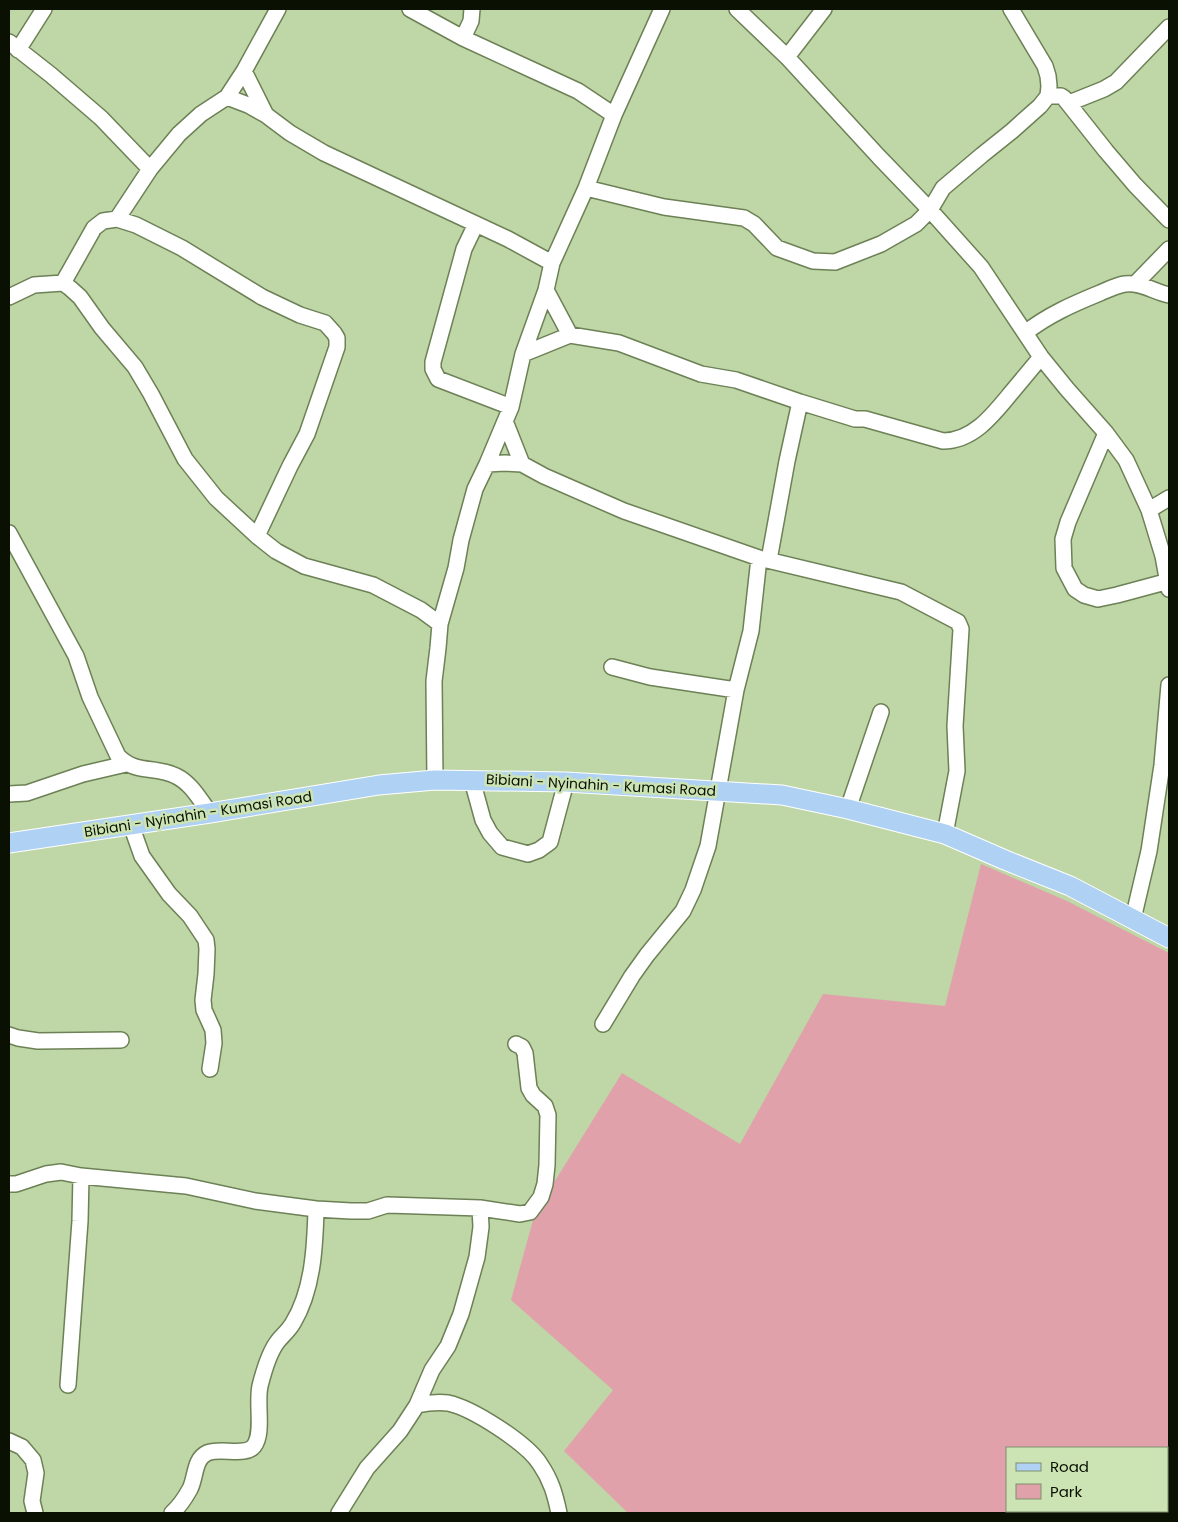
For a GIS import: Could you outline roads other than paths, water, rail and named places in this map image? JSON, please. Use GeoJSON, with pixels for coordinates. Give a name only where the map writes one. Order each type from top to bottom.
{"type":"FeatureCollection","features":[{"type":"Feature","properties":{"kind":"main road","name":"Bibiani - Nyinahin - Kumasi Road"},"geometry":{"type":"LineString","coordinates":[[9,843],[379,785],[435,780],[566,782],[782,795],[848,809],[945,834],[1070,886],[1169,938]]}},
{"type":"Feature","properties":{"kind":"street"},"geometry":{"type":"LineString","coordinates":[[44,9],[13,46],[51,75],[101,118],[150,169]]}},
{"type":"Feature","properties":{"kind":"street"},"geometry":{"type":"LineString","coordinates":[[117,219],[150,169],[179,134],[200,114],[227,97],[278,9]]}},
{"type":"Feature","properties":{"kind":"street"},"geometry":{"type":"LineString","coordinates":[[410,9],[463,38],[578,91],[614,115]]}},
{"type":"Feature","properties":{"kind":"street"},"geometry":{"type":"LineString","coordinates":[[463,38],[471,21],[472,9]]}},
{"type":"Feature","properties":{"kind":"street"},"geometry":{"type":"LineString","coordinates":[[435,780],[434,681],[440,624],[475,489],[508,414],[524,354],[546,290],[552,263],[586,188],[614,115],[662,9]]}},
{"type":"Feature","properties":{"kind":"street"},"geometry":{"type":"LineString","coordinates":[[737,9],[787,57],[981,267],[1041,357],[1106,433],[1126,460],[1149,510],[1163,556],[1169,589]]}},
{"type":"Feature","properties":{"kind":"street"},"geometry":{"type":"LineString","coordinates":[[787,57],[824,9]]}},
{"type":"Feature","properties":{"kind":"street"},"geometry":{"type":"LineString","coordinates":[[586,188],[664,207],[744,218],[754,224],[777,248],[813,262],[835,262],[881,244],[916,224],[930,210],[943,188],[1012,131],[1040,106],[1048,96],[1048,76],[1045,66],[1011,9]]}},
{"type":"Feature","properties":{"kind":"street"},"geometry":{"type":"LineString","coordinates":[[1069,103],[1104,90],[1116,82],[1169,27]]}},
{"type":"Feature","properties":{"kind":"street"},"geometry":{"type":"LineString","coordinates":[[244,70],[266,115]]}},
{"type":"Feature","properties":{"kind":"street"},"geometry":{"type":"LineString","coordinates":[[1048,96],[1061,96],[1069,103],[1106,151],[1169,220]]}},
{"type":"Feature","properties":{"kind":"street"},"geometry":{"type":"LineString","coordinates":[[227,97],[248,105],[266,115],[290,133],[324,153],[508,239],[552,263]]}},
{"type":"Feature","properties":{"kind":"street"},"geometry":{"type":"LineString","coordinates":[[62,283],[94,228],[103,221],[117,219],[182,248],[262,298],[325,324],[334,333],[337,347],[307,434],[258,536]]}},
{"type":"Feature","properties":{"kind":"street"},"geometry":{"type":"LineString","coordinates":[[476,224],[464,249],[437,345],[433,369],[438,379],[508,414],[522,464]]}},
{"type":"Feature","properties":{"kind":"street"},"geometry":{"type":"LineString","coordinates":[[1135,284],[1169,249]]}},
{"type":"Feature","properties":{"kind":"street"},"geometry":{"type":"LineString","coordinates":[[9,297],[34,286],[62,283],[80,297],[102,328],[135,367],[185,460],[216,498],[258,536],[276,551],[304,566],[373,585],[421,610],[440,624]]}},
{"type":"Feature","properties":{"kind":"street"},"geometry":{"type":"LineString","coordinates":[[1025,333],[1044,319],[1124,284],[1135,284],[1169,295]]}},
{"type":"Feature","properties":{"kind":"street"},"geometry":{"type":"LineString","coordinates":[[546,290],[570,335]]}},
{"type":"Feature","properties":{"kind":"street"},"geometry":{"type":"LineString","coordinates":[[524,354],[570,335],[619,343],[702,374],[736,380],[855,419],[865,419],[943,441],[961,438],[979,428],[1041,357]]}},
{"type":"Feature","properties":{"kind":"street"},"geometry":{"type":"LineString","coordinates":[[603,1024],[632,976],[683,911],[694,890],[708,846],[736,690],[751,631],[764,559],[800,402]]}},
{"type":"Feature","properties":{"kind":"street"},"geometry":{"type":"LineString","coordinates":[[1106,433],[1063,538],[1064,568],[1075,589],[1084,595],[1098,598],[1117,595],[1169,581]]}},
{"type":"Feature","properties":{"kind":"street"},"geometry":{"type":"LineString","coordinates":[[487,464],[522,464],[544,476],[624,511],[764,559],[901,592],[958,622],[961,629],[955,726],[957,771],[945,834]]}},
{"type":"Feature","properties":{"kind":"street"},"geometry":{"type":"LineString","coordinates":[[1149,510],[1169,498]]}},
{"type":"Feature","properties":{"kind":"street"},"geometry":{"type":"LineString","coordinates":[[9,533],[76,656],[90,697],[118,756],[126,764],[136,768],[158,770],[176,776],[191,787],[210,813]]}},
{"type":"Feature","properties":{"kind":"street"},"geometry":{"type":"LineString","coordinates":[[612,667],[650,677],[736,690]]}},
{"type":"Feature","properties":{"kind":"street"},"geometry":{"type":"LineString","coordinates":[[1133,919],[1149,851],[1162,765],[1169,685]]}},
{"type":"Feature","properties":{"kind":"street"},"geometry":{"type":"LineString","coordinates":[[848,809],[881,712]]}},
{"type":"Feature","properties":{"kind":"street"},"geometry":{"type":"LineString","coordinates":[[9,804],[27,793],[83,774],[126,764]]}},
{"type":"Feature","properties":{"kind":"street"},"geometry":{"type":"LineString","coordinates":[[472,780],[483,820],[490,833],[502,847],[528,854],[539,850],[550,842],[566,782]]}},
{"type":"Feature","properties":{"kind":"street"},"geometry":{"type":"LineString","coordinates":[[9,794],[27,793]]}},
{"type":"Feature","properties":{"kind":"street"},"geometry":{"type":"LineString","coordinates":[[131,825],[142,856],[169,894],[190,916],[206,940],[207,957],[203,1000],[204,1010],[213,1030],[214,1043],[210,1069]]}},
{"type":"Feature","properties":{"kind":"street"},"geometry":{"type":"LineString","coordinates":[[9,1035],[38,1041],[121,1040]]}},
{"type":"Feature","properties":{"kind":"street"},"geometry":{"type":"LineString","coordinates":[[9,1184],[16,1184],[46,1174],[61,1172],[81,1176],[186,1186],[255,1200],[316,1209],[350,1212],[368,1211],[387,1205],[480,1208],[525,1214],[533,1209],[541,1197],[545,1184],[548,1115],[545,1106],[533,1095],[530,1088],[525,1053],[522,1047],[516,1044]]}},
{"type":"Feature","properties":{"kind":"street"},"geometry":{"type":"LineString","coordinates":[[68,1385],[80,1221],[81,1176]]}},
{"type":"Feature","properties":{"kind":"street"},"geometry":{"type":"LineString","coordinates":[[339,1513],[367,1468],[400,1432],[417,1405],[432,1370],[448,1346],[461,1314],[477,1257],[481,1227],[480,1208]]}},
{"type":"Feature","properties":{"kind":"street"},"geometry":{"type":"LineString","coordinates":[[172,1513],[181,1504],[191,1487],[198,1460],[206,1453],[216,1450],[245,1452],[253,1448],[257,1440],[260,1387],[277,1342],[292,1324],[300,1309],[315,1249],[316,1209]]}},
{"type":"Feature","properties":{"kind":"street"},"geometry":{"type":"LineString","coordinates":[[417,1405],[447,1403],[462,1408],[524,1446],[539,1461],[551,1483],[559,1513]]}},
{"type":"Feature","properties":{"kind":"street"},"geometry":{"type":"LineString","coordinates":[[9,1441],[22,1447],[33,1460],[36,1474],[32,1501],[35,1513]]}}]}
